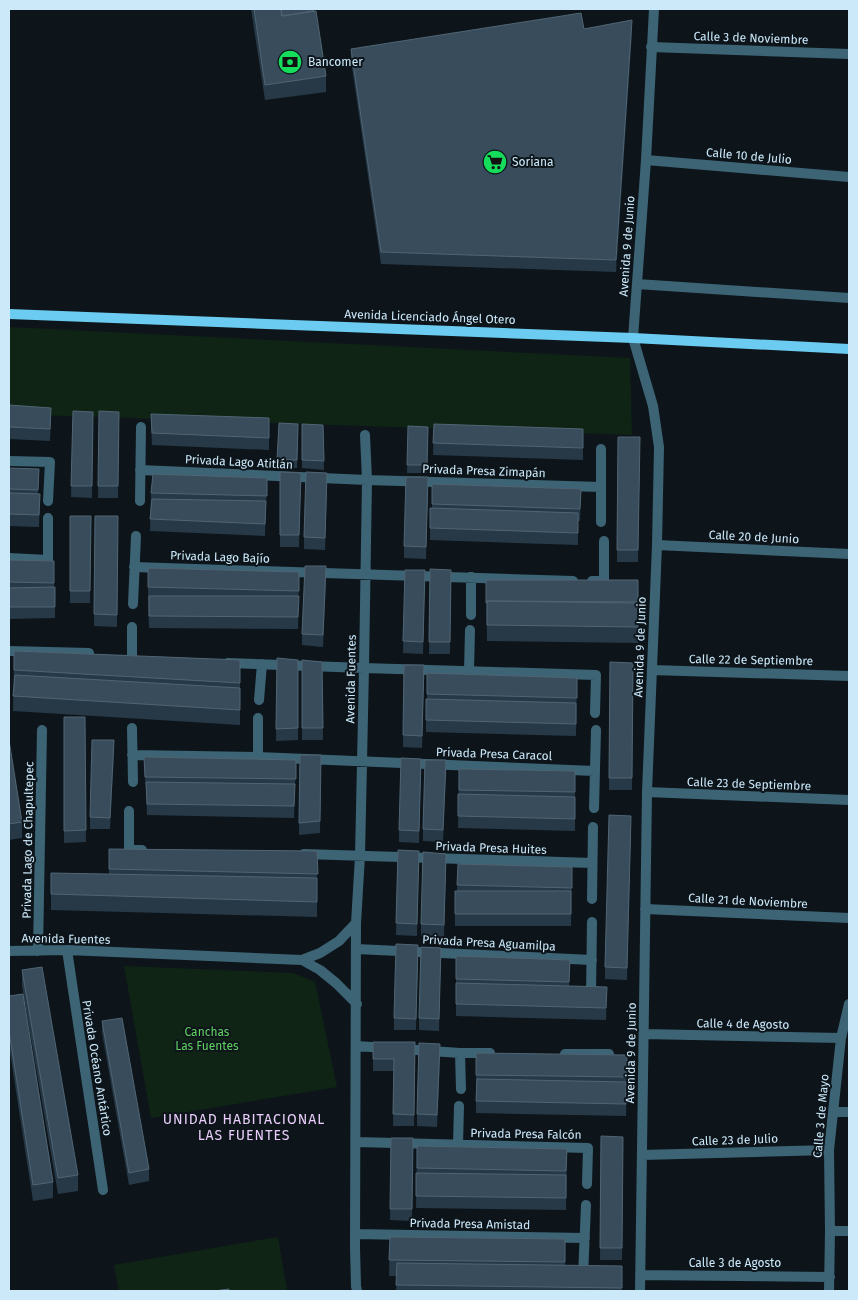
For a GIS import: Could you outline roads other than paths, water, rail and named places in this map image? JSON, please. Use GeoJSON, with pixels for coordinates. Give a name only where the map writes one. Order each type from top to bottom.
{"type":"FeatureCollection","features":[{"type":"Feature","properties":{"kind":"main road","name":"Avenida Licenciado Ángel Otero"},"geometry":{"type":"LineString","coordinates":[[9,314],[633,338],[849,349]]}},
{"type":"Feature","properties":{"kind":"street","name":"Avenida 9 de Junio"},"geometry":{"type":"LineString","coordinates":[[640,1291],[647,792],[659,446],[653,406],[633,338],[646,160],[654,9]]}},
{"type":"Feature","properties":{"kind":"street","name":"Calle 3 de Noviembre"},"geometry":{"type":"LineString","coordinates":[[651,47],[849,54]]}},
{"type":"Feature","properties":{"kind":"street","name":"Calle 10 de Julio"},"geometry":{"type":"LineString","coordinates":[[646,160],[849,177]]}},
{"type":"Feature","properties":{"kind":"street"},"geometry":{"type":"LineString","coordinates":[[637,284],[849,298]]}},
{"type":"Feature","properties":{"kind":"street"},"geometry":{"type":"LineString","coordinates":[[140,501],[141,427]]}},
{"type":"Feature","properties":{"kind":"street","name":"Avenida Fuentes"},"geometry":{"type":"LineString","coordinates":[[357,1291],[355,1234],[356,923],[360,856],[366,574],[367,480],[365,435]]}},
{"type":"Feature","properties":{"kind":"street"},"geometry":{"type":"LineString","coordinates":[[600,449],[601,522]]}},
{"type":"Feature","properties":{"kind":"street"},"geometry":{"type":"LineString","coordinates":[[9,461],[50,462],[48,501]]}},
{"type":"Feature","properties":{"kind":"street","name":"Privada Lago Atitlán"},"geometry":{"type":"LineString","coordinates":[[140,470],[367,480]]}},
{"type":"Feature","properties":{"kind":"street","name":"Privada Presa Zimapán"},"geometry":{"type":"LineString","coordinates":[[367,480],[601,487]]}},
{"type":"Feature","properties":{"kind":"street"},"geometry":{"type":"LineString","coordinates":[[9,558],[48,560],[48,518]]}},
{"type":"Feature","properties":{"kind":"street"},"geometry":{"type":"LineString","coordinates":[[132,604],[136,536]]}},
{"type":"Feature","properties":{"kind":"street","name":"Privada Lago Bajío"},"geometry":{"type":"LineString","coordinates":[[134,567],[604,582],[604,541]]}},
{"type":"Feature","properties":{"kind":"street","name":"Calle 20 de Junio"},"geometry":{"type":"LineString","coordinates":[[657,545],[849,554]]}},
{"type":"Feature","properties":{"kind":"street"},"geometry":{"type":"LineString","coordinates":[[471,578],[471,615]]}},
{"type":"Feature","properties":{"kind":"street"},"geometry":{"type":"LineString","coordinates":[[132,627],[132,661],[152,661]]}},
{"type":"Feature","properties":{"kind":"street"},"geometry":{"type":"LineString","coordinates":[[469,671],[470,630]]}},
{"type":"Feature","properties":{"kind":"street"},"geometry":{"type":"LineString","coordinates":[[9,651],[89,652]]}},
{"type":"Feature","properties":{"kind":"street"},"geometry":{"type":"LineString","coordinates":[[222,663],[596,675],[595,713]]}},
{"type":"Feature","properties":{"kind":"street"},"geometry":{"type":"LineString","coordinates":[[259,700],[262,664]]}},
{"type":"Feature","properties":{"kind":"street","name":"Calle 22 de Septiembre"},"geometry":{"type":"LineString","coordinates":[[652,670],[849,676]]}},
{"type":"Feature","properties":{"kind":"street"},"geometry":{"type":"LineString","coordinates":[[258,718],[258,757]]}},
{"type":"Feature","properties":{"kind":"street"},"geometry":{"type":"LineString","coordinates":[[132,728],[133,782]]}},
{"type":"Feature","properties":{"kind":"street","name":"Privada Lago de Chapultepec"},"geometry":{"type":"LineString","coordinates":[[38,951],[42,730]]}},
{"type":"Feature","properties":{"kind":"street"},"geometry":{"type":"LineString","coordinates":[[594,808],[596,730]]}},
{"type":"Feature","properties":{"kind":"street","name":"Privada Presa Caracol"},"geometry":{"type":"LineString","coordinates":[[132,754],[595,770]]}},
{"type":"Feature","properties":{"kind":"street","name":"Calle 23 de Septiembre"},"geometry":{"type":"LineString","coordinates":[[647,792],[849,800]]}},
{"type":"Feature","properties":{"kind":"street"},"geometry":{"type":"LineString","coordinates":[[129,811],[129,850],[148,850]]}},
{"type":"Feature","properties":{"kind":"street"},"geometry":{"type":"LineString","coordinates":[[592,899],[593,827]]}},
{"type":"Feature","properties":{"kind":"street","name":"Privada Presa Huites"},"geometry":{"type":"LineString","coordinates":[[292,854],[592,863]]}},
{"type":"Feature","properties":{"kind":"street","name":"Calle 21 de Noviembre"},"geometry":{"type":"LineString","coordinates":[[645,908],[849,918]]}},
{"type":"Feature","properties":{"kind":"street"},"geometry":{"type":"LineString","coordinates":[[591,994],[592,922]]}},
{"type":"Feature","properties":{"kind":"street","name":"Avenida Fuentes"},"geometry":{"type":"LineString","coordinates":[[9,951],[67,950],[302,960],[320,953],[339,941],[356,923]]}},
{"type":"Feature","properties":{"kind":"street","name":"Privada Presa Aguamilpa"},"geometry":{"type":"LineString","coordinates":[[356,948],[592,960]]}},
{"type":"Feature","properties":{"kind":"street","name":"Privada Océano Antártico"},"geometry":{"type":"LineString","coordinates":[[67,950],[103,1190]]}},
{"type":"Feature","properties":{"kind":"street","name":"Avenida Fuentes"},"geometry":{"type":"LineString","coordinates":[[302,960],[331,978],[356,1004]]}},
{"type":"Feature","properties":{"kind":"street","name":"Calle 3 de Mayo"},"geometry":{"type":"LineString","coordinates":[[829,1291],[829,1150],[841,1038],[849,1004]]}},
{"type":"Feature","properties":{"kind":"street","name":"Calle 4 de Agosto"},"geometry":{"type":"LineString","coordinates":[[644,1034],[841,1038]]}},
{"type":"Feature","properties":{"kind":"street"},"geometry":{"type":"LineString","coordinates":[[356,1046],[500,1054]]}},
{"type":"Feature","properties":{"kind":"street"},"geometry":{"type":"LineString","coordinates":[[460,1053],[461,1089]]}},
{"type":"Feature","properties":{"kind":"street"},"geometry":{"type":"LineString","coordinates":[[560,1054],[609,1054]]}},
{"type":"Feature","properties":{"kind":"street","name":"Privada Presa Falcón"},"geometry":{"type":"LineString","coordinates":[[458,1145],[460,1106]]}},
{"type":"Feature","properties":{"kind":"street"},"geometry":{"type":"LineString","coordinates":[[833,1112],[849,1112]]}},
{"type":"Feature","properties":{"kind":"street","name":"Privada Presa Falcón"},"geometry":{"type":"LineString","coordinates":[[356,1142],[588,1148],[587,1184]]}},
{"type":"Feature","properties":{"kind":"street","name":"Calle 23 de Julio"},"geometry":{"type":"LineString","coordinates":[[642,1156],[829,1150]]}},
{"type":"Feature","properties":{"kind":"street"},"geometry":{"type":"LineString","coordinates":[[583,1277],[586,1205]]}},
{"type":"Feature","properties":{"kind":"street"},"geometry":{"type":"LineString","coordinates":[[830,1231],[849,1231]]}},
{"type":"Feature","properties":{"kind":"street","name":"Privada Presa Amistad"},"geometry":{"type":"LineString","coordinates":[[355,1234],[585,1238]]}},
{"type":"Feature","properties":{"kind":"street","name":"Calle 3 de Agosto"},"geometry":{"type":"LineString","coordinates":[[640,1275],[830,1277]]}},
{"type":"Feature","properties":{"kind":"place","name":"Bancomer"},"geometry":{"type":"Point","coordinates":[290,62]}},
{"type":"Feature","properties":{"kind":"place","name":"Soriana"},"geometry":{"type":"Point","coordinates":[495,162]}},
{"type":"Feature","properties":{"kind":"district","name":"UNIDAD HABITACIONAL LAS FUENTES"},"geometry":{"type":"Point","coordinates":[244,1128]}},
{"type":"Feature","properties":{"kind":"park label","name":"Canchas Las Fuentes"},"geometry":{"type":"Point","coordinates":[207,1039]}}]}
